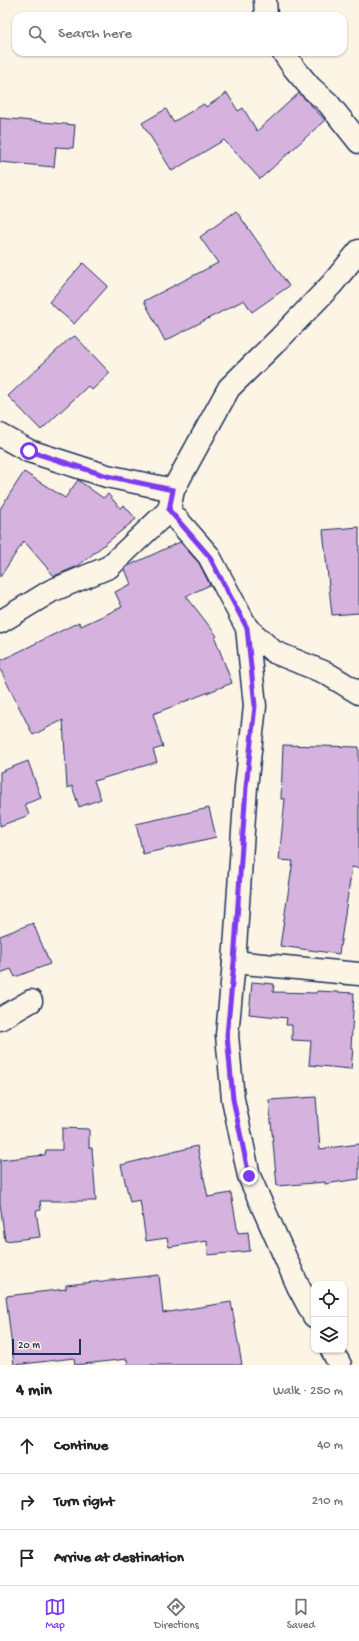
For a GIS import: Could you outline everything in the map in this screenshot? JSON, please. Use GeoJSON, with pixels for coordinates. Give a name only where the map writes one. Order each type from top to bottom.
{"type":"FeatureCollection","features":[{"type":"Feature","properties":{"kind":"street"},"geometry":{"type":"LineString","coordinates":[[265,0],[266,12]]}},
{"type":"Feature","properties":{"kind":"street"},"geometry":{"type":"LineString","coordinates":[[286,56],[310,87],[328,104],[359,142]]}},
{"type":"Feature","properties":{"kind":"street"},"geometry":{"type":"LineString","coordinates":[[0,622],[51,591],[109,567],[171,500],[229,388],[316,300],[359,251]]}},
{"type":"Feature","properties":{"kind":"street"},"geometry":{"type":"LineString","coordinates":[[0,434],[29,451],[107,476],[171,500],[209,556],[247,628],[274,652],[326,673],[359,692]]}},
{"type":"Feature","properties":{"kind":"street"},"geometry":{"type":"LineString","coordinates":[[247,628],[255,706],[246,787],[234,962],[227,1035],[233,1099],[249,1176],[298,1286],[311,1310]]}},
{"type":"Feature","properties":{"kind":"street"},"geometry":{"type":"LineString","coordinates":[[234,962],[359,974]]}},
{"type":"Feature","properties":{"kind":"street"},"geometry":{"type":"LineString","coordinates":[[0,1019],[31,1001]]}},
{"type":"Feature","properties":{"kind":"street"},"geometry":{"type":"LineString","coordinates":[[334,1353],[340,1365]]}},
{"type":"Feature","properties":{"kind":"building"},"geometry":{"type":"Polygon","coordinates":[[[227,93],[238,111],[243,108],[257,131],[299,93],[325,120],[260,179],[224,140],[172,171],[142,123],[166,109],[173,122],[204,104],[206,107],[227,93]]]}},
{"type":"Feature","properties":{"kind":"building"},"geometry":{"type":"Polygon","coordinates":[[[0,118],[75,125],[73,148],[56,147],[54,167],[0,162],[0,118]]]}},
{"type":"Feature","properties":{"kind":"building"},"geometry":{"type":"Polygon","coordinates":[[[236,211],[289,286],[252,312],[244,300],[165,341],[144,301],[218,263],[200,237],[236,211]]]}},
{"type":"Feature","properties":{"kind":"building"},"geometry":{"type":"Polygon","coordinates":[[[83,263],[108,286],[74,324],[49,302],[83,263]]]}},
{"type":"Feature","properties":{"kind":"building"},"geometry":{"type":"Polygon","coordinates":[[[75,336],[110,373],[92,390],[88,386],[41,430],[8,396],[68,340],[75,336]]]}},
{"type":"Feature","properties":{"kind":"building"},"geometry":{"type":"Polygon","coordinates":[[[24,472],[65,498],[78,480],[103,498],[108,494],[120,508],[124,505],[136,519],[78,566],[54,576],[24,541],[0,577],[0,509],[24,472]]]}},
{"type":"Feature","properties":{"kind":"building"},"geometry":{"type":"Polygon","coordinates":[[[359,527],[359,613],[332,615],[323,530],[359,527]]]}},
{"type":"Feature","properties":{"kind":"building"},"geometry":{"type":"Polygon","coordinates":[[[180,542],[199,563],[210,585],[186,596],[217,636],[215,638],[232,683],[153,714],[163,747],[153,750],[157,762],[94,781],[101,799],[79,807],[72,786],[67,788],[63,720],[33,735],[0,669],[0,661],[79,622],[81,626],[122,607],[115,592],[131,584],[125,569],[128,566],[180,542]]]}},
{"type":"Feature","properties":{"kind":"building"},"geometry":{"type":"Polygon","coordinates":[[[283,745],[359,747],[359,868],[352,867],[339,954],[280,946],[293,861],[279,860],[285,799],[281,799],[283,745]]]}},
{"type":"Feature","properties":{"kind":"building"},"geometry":{"type":"Polygon","coordinates":[[[28,761],[41,798],[25,804],[29,815],[0,826],[0,772],[28,761]]]}},
{"type":"Feature","properties":{"kind":"building"},"geometry":{"type":"Polygon","coordinates":[[[209,808],[216,837],[143,854],[136,824],[209,808]]]}},
{"type":"Feature","properties":{"kind":"building"},"geometry":{"type":"Polygon","coordinates":[[[33,923],[50,964],[15,977],[11,969],[0,973],[0,936],[33,923]]]}},
{"type":"Feature","properties":{"kind":"building"},"geometry":{"type":"Polygon","coordinates":[[[252,982],[274,984],[273,992],[316,993],[317,991],[354,993],[351,1069],[309,1065],[311,1041],[292,1040],[292,1025],[286,1025],[287,1018],[249,1014],[252,982]]]}},
{"type":"Feature","properties":{"kind":"building"},"geometry":{"type":"Polygon","coordinates":[[[316,1097],[320,1149],[359,1144],[359,1179],[325,1184],[325,1182],[277,1186],[269,1100],[316,1097]]]}},
{"type":"Feature","properties":{"kind":"building"},"geometry":{"type":"Polygon","coordinates":[[[62,1128],[89,1129],[89,1148],[92,1148],[96,1201],[40,1201],[41,1210],[36,1211],[40,1237],[5,1241],[0,1203],[0,1160],[45,1155],[46,1150],[62,1150],[62,1128]]]}},
{"type":"Feature","properties":{"kind":"building"},"geometry":{"type":"Polygon","coordinates":[[[197,1146],[208,1197],[231,1193],[238,1233],[248,1232],[250,1251],[208,1255],[207,1241],[169,1247],[167,1238],[146,1241],[140,1200],[130,1202],[121,1165],[197,1146]]]}},
{"type":"Feature","properties":{"kind":"building"},"geometry":{"type":"Polygon","coordinates":[[[159,1275],[163,1313],[231,1302],[242,1365],[128,1365],[127,1359],[75,1365],[74,1358],[14,1365],[6,1296],[66,1289],[66,1285],[159,1275]]]}},
{"type":"Feature","properties":{"kind":"route"},"geometry":{"type":"LineString","coordinates":[[29,451],[107,476],[173,490],[169,510],[209,556],[247,628],[255,706],[246,787],[234,962],[227,1035],[233,1099],[249,1176]]}}]}
